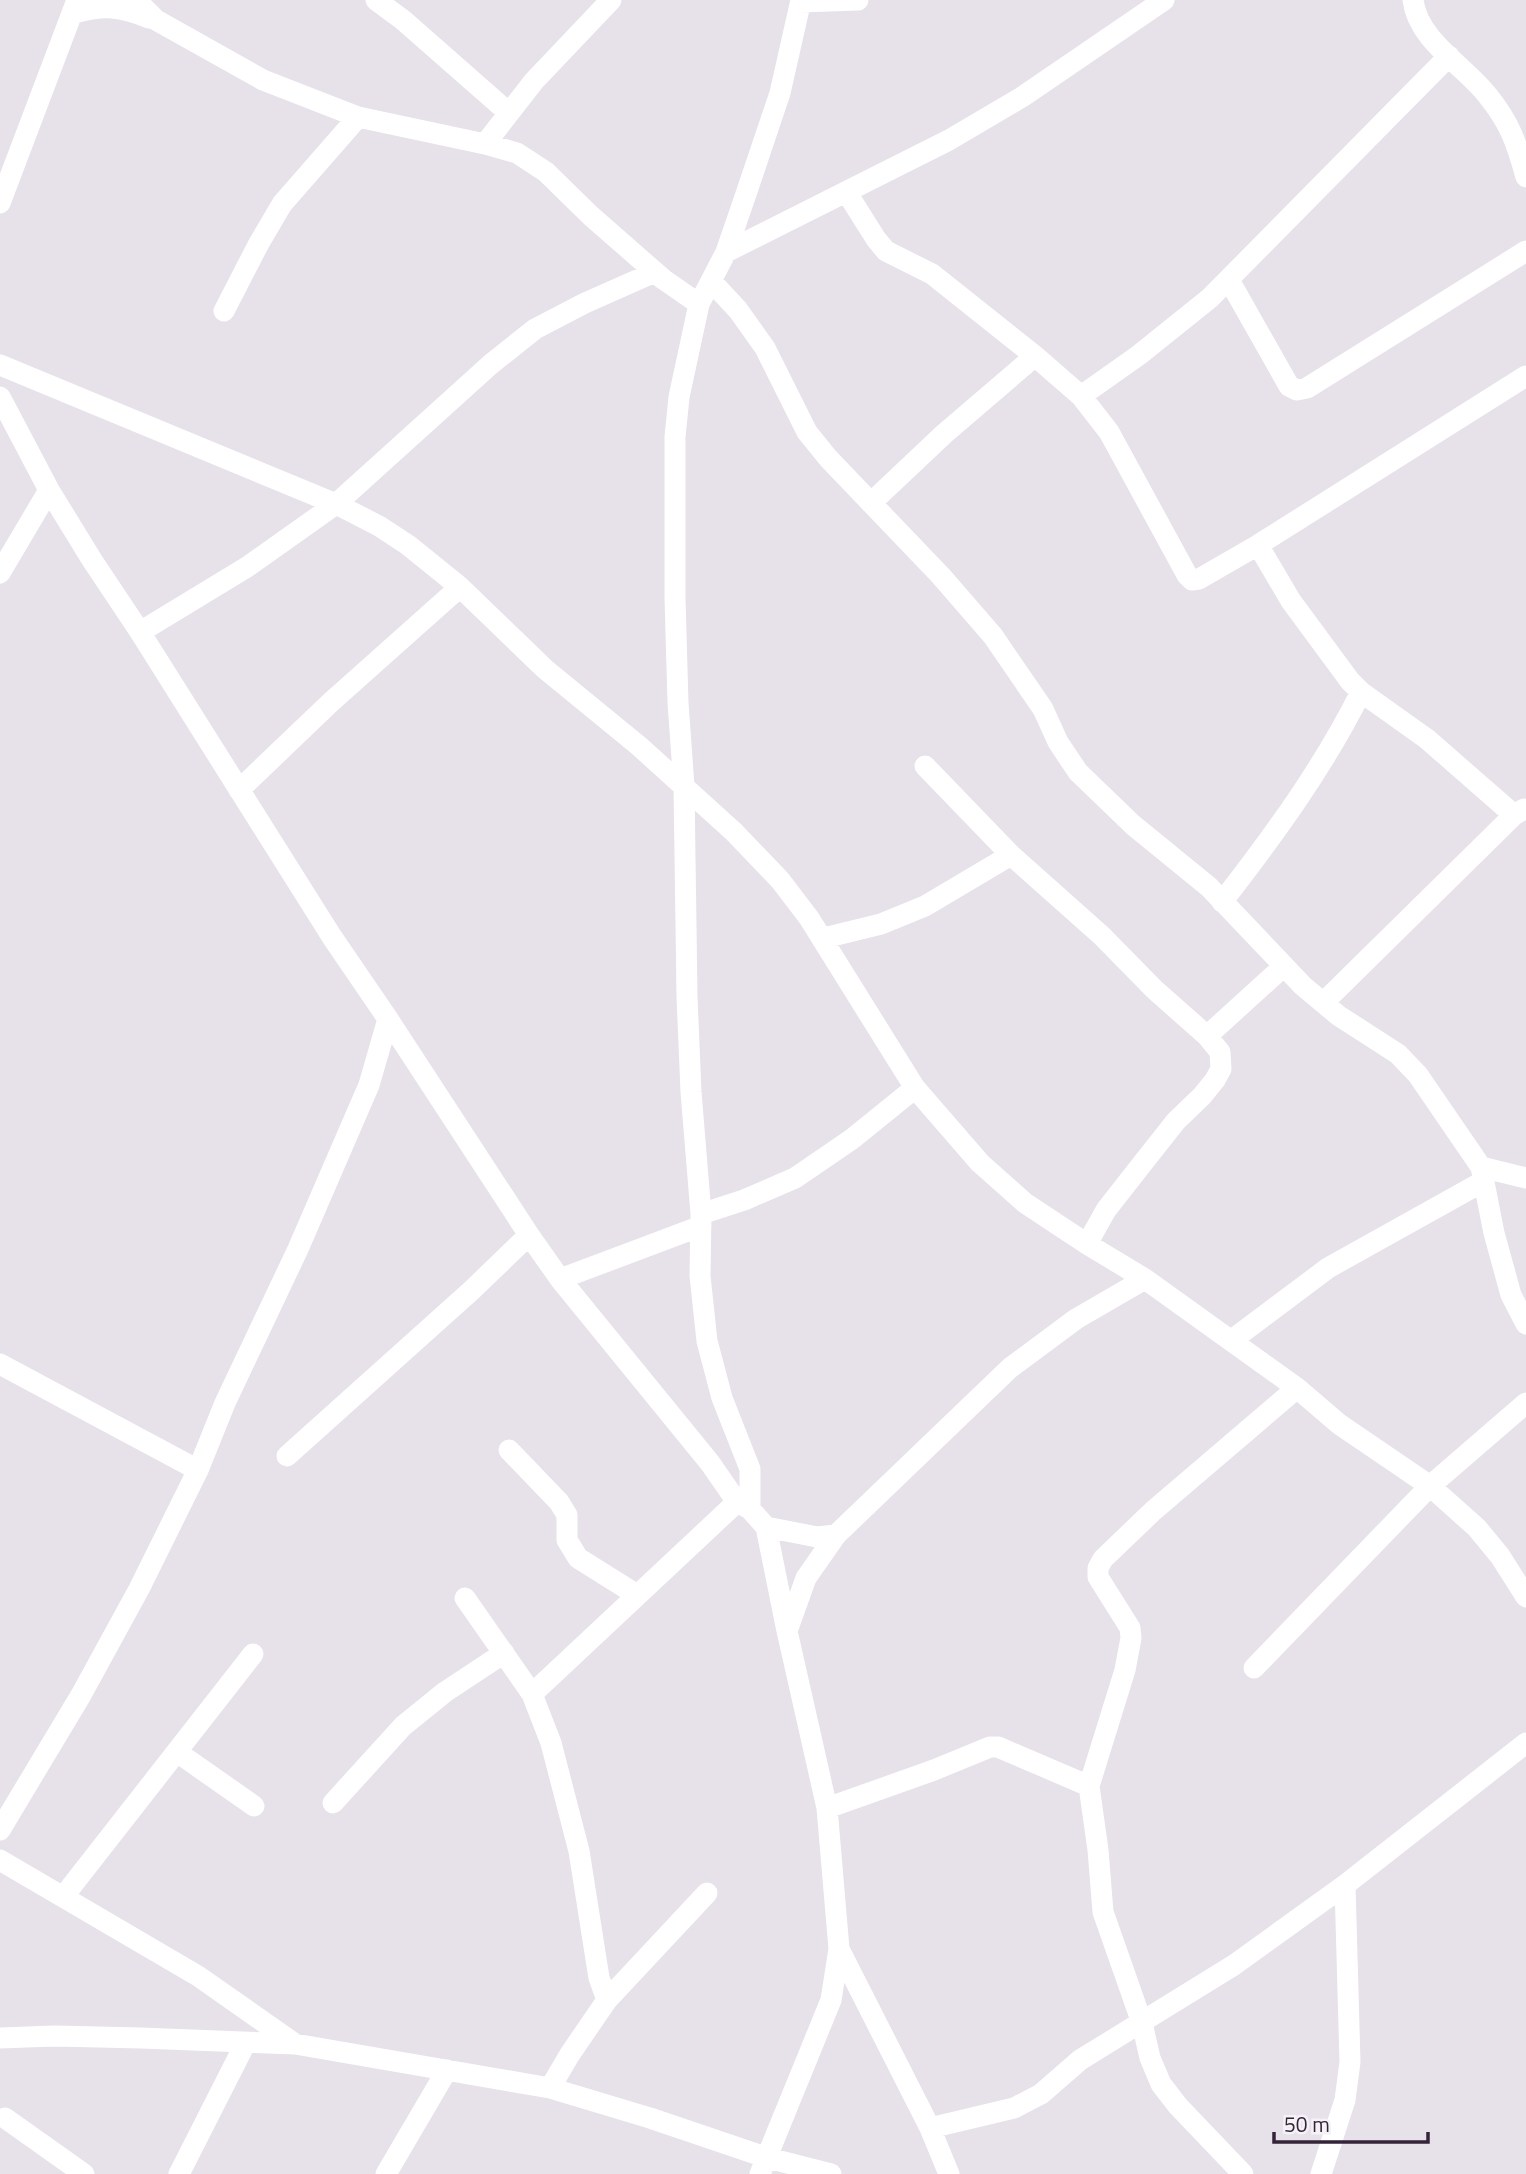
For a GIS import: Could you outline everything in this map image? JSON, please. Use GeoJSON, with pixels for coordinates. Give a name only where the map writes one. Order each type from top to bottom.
{"type":"FeatureCollection","features":[{"type":"Feature","properties":{"kind":"street"},"geometry":{"type":"LineString","coordinates":[[136,0],[156,20]]}},
{"type":"Feature","properties":{"kind":"street"},"geometry":{"type":"LineString","coordinates":[[376,0],[509,113]]}},
{"type":"Feature","properties":{"kind":"street"},"geometry":{"type":"LineString","coordinates":[[485,144],[534,81],[611,0]]}},
{"type":"Feature","properties":{"kind":"street"},"geometry":{"type":"LineString","coordinates":[[532,1693],[637,1595],[744,1505],[750,1469],[722,1398],[707,1341],[699,1276],[701,1220],[687,997],[684,786],[675,598],[676,437],[679,397],[699,304],[726,252],[780,93],[801,1],[858,0]]}},
{"type":"Feature","properties":{"kind":"street"},"geometry":{"type":"LineString","coordinates":[[726,252],[949,141],[1022,97],[1164,0]]}},
{"type":"Feature","properties":{"kind":"street"},"geometry":{"type":"LineString","coordinates":[[1413,0],[1420,26],[1486,93],[1500,112],[1515,137],[1526,177]]}},
{"type":"Feature","properties":{"kind":"street"},"geometry":{"type":"LineString","coordinates":[[0,203],[76,7],[126,8],[156,20],[263,80],[358,117],[517,153],[547,172],[591,216],[655,272],[699,304]]}},
{"type":"Feature","properties":{"kind":"street"},"geometry":{"type":"LineString","coordinates":[[1081,396],[1186,319],[1229,280],[1274,230],[1449,56]]}},
{"type":"Feature","properties":{"kind":"street"},"geometry":{"type":"LineString","coordinates":[[224,312],[282,204],[358,117]]}},
{"type":"Feature","properties":{"kind":"street"},"geometry":{"type":"LineString","coordinates":[[847,193],[886,251],[932,274],[1081,396],[1109,432],[1186,575],[1192,580],[1199,579],[1258,545],[1526,376]]}},
{"type":"Feature","properties":{"kind":"street"},"geometry":{"type":"LineString","coordinates":[[1229,280],[1289,386],[1297,390],[1307,388],[1346,365],[1526,251]]}},
{"type":"Feature","properties":{"kind":"street"},"geometry":{"type":"LineString","coordinates":[[140,632],[247,567],[336,504],[491,364],[535,329],[655,272]]}},
{"type":"Feature","properties":{"kind":"street"},"geometry":{"type":"LineString","coordinates":[[712,282],[738,310],[765,348],[807,432],[993,636],[1043,709],[1058,742],[1078,772],[1133,825],[1209,887],[1323,1003],[1405,1061],[1418,1075],[1482,1174],[1511,1295],[1526,1324]]}},
{"type":"Feature","properties":{"kind":"street"},"geometry":{"type":"LineString","coordinates":[[872,503],[944,434],[1035,356]]}},
{"type":"Feature","properties":{"kind":"street"},"geometry":{"type":"LineString","coordinates":[[0,365],[336,504],[379,526],[408,545],[460,587],[545,669],[684,786],[734,832],[780,880],[824,938],[915,1088],[980,1163],[1025,1203],[1145,1279],[1297,1388],[1339,1424],[1430,1486],[1477,1528],[1500,1556],[1526,1597]]}},
{"type":"Feature","properties":{"kind":"street"},"geometry":{"type":"LineString","coordinates":[[0,397],[49,490],[92,560],[332,937],[530,1235],[560,1279],[744,1505],[766,1527],[827,1808],[839,1949],[831,2000],[764,2166]]}},
{"type":"Feature","properties":{"kind":"street"},"geometry":{"type":"LineString","coordinates":[[0,573],[49,490]]}},
{"type":"Feature","properties":{"kind":"street"},"geometry":{"type":"LineString","coordinates":[[1258,545],[1291,601],[1337,665],[1361,692],[1427,739],[1520,812],[1323,1003]]}},
{"type":"Feature","properties":{"kind":"street"},"geometry":{"type":"LineString","coordinates":[[239,790],[331,702],[460,587]]}},
{"type":"Feature","properties":{"kind":"street"},"geometry":{"type":"LineString","coordinates":[[1222,902],[1302,794],[1337,739],[1361,692]]}},
{"type":"Feature","properties":{"kind":"street"},"geometry":{"type":"LineString","coordinates":[[925,766],[1011,855],[1102,936],[1154,989],[1207,1036],[1220,1052],[1221,1069],[1215,1080],[1176,1121],[1106,1210],[1087,1244]]}},
{"type":"Feature","properties":{"kind":"street"},"geometry":{"type":"LineString","coordinates":[[824,938],[881,924],[925,906],[1011,855]]}},
{"type":"Feature","properties":{"kind":"street"},"geometry":{"type":"LineString","coordinates":[[1207,1036],[1284,966]]}},
{"type":"Feature","properties":{"kind":"street"},"geometry":{"type":"LineString","coordinates":[[0,1830],[81,1695],[139,1589],[198,1470],[225,1403],[298,1249],[369,1085],[388,1019]]}},
{"type":"Feature","properties":{"kind":"street"},"geometry":{"type":"LineString","coordinates":[[560,1279],[795,1178],[852,1139],[915,1088]]}},
{"type":"Feature","properties":{"kind":"street"},"geometry":{"type":"LineString","coordinates":[[1232,1340],[1328,1268],[1482,1174],[1526,1178]]}},
{"type":"Feature","properties":{"kind":"street"},"geometry":{"type":"LineString","coordinates":[[287,1456],[530,1235]]}},
{"type":"Feature","properties":{"kind":"street"},"geometry":{"type":"LineString","coordinates":[[787,1631],[806,1578],[836,1535],[1010,1368],[1076,1319],[1145,1279]]}},
{"type":"Feature","properties":{"kind":"street"},"geometry":{"type":"LineString","coordinates":[[0,1364],[198,1470]]}},
{"type":"Feature","properties":{"kind":"street"},"geometry":{"type":"LineString","coordinates":[[1243,2174],[1178,2106],[1161,2084],[1102,1912],[1098,1850],[1089,1786],[1125,1670],[1131,1638],[1130,1628],[1098,1577],[1098,1568],[1103,1559],[1153,1511],[1297,1388]]}},
{"type":"Feature","properties":{"kind":"street"},"geometry":{"type":"LineString","coordinates":[[1254,1668],[1430,1486],[1526,1403]]}},
{"type":"Feature","properties":{"kind":"street"},"geometry":{"type":"LineString","coordinates":[[509,1450],[559,1502],[567,1515],[567,1540],[578,1558],[637,1595]]}},
{"type":"Feature","properties":{"kind":"street"},"geometry":{"type":"LineString","coordinates":[[766,1527],[817,1537],[836,1535]]}},
{"type":"Feature","properties":{"kind":"street"},"geometry":{"type":"LineString","coordinates":[[465,1598],[532,1693],[551,1743],[579,1851],[598,1978],[607,2000]]}},
{"type":"Feature","properties":{"kind":"street"},"geometry":{"type":"LineString","coordinates":[[333,1803],[402,1726],[445,1692],[504,1653]]}},
{"type":"Feature","properties":{"kind":"street"},"geometry":{"type":"LineString","coordinates":[[63,1897],[253,1654]]}},
{"type":"Feature","properties":{"kind":"street"},"geometry":{"type":"LineString","coordinates":[[930,2129],[1014,2108],[1041,2094],[1080,2060],[1234,1965],[1345,1885],[1526,1743]]}},
{"type":"Feature","properties":{"kind":"street"},"geometry":{"type":"LineString","coordinates":[[827,1808],[990,1747],[1089,1786]]}},
{"type":"Feature","properties":{"kind":"street"},"geometry":{"type":"LineString","coordinates":[[177,1752],[254,1806]]}},
{"type":"Feature","properties":{"kind":"street"},"geometry":{"type":"LineString","coordinates":[[0,1860],[198,1976],[295,2044]]}},
{"type":"Feature","properties":{"kind":"street"},"geometry":{"type":"LineString","coordinates":[[1321,2174],[1345,2100],[1350,2062],[1345,1885]]}},
{"type":"Feature","properties":{"kind":"street"},"geometry":{"type":"LineString","coordinates":[[550,2088],[607,2000],[707,1893]]}},
{"type":"Feature","properties":{"kind":"street"},"geometry":{"type":"LineString","coordinates":[[839,1949],[930,2129],[949,2174]]}},
{"type":"Feature","properties":{"kind":"street"},"geometry":{"type":"LineString","coordinates":[[0,2038],[54,2036],[295,2044],[550,2088],[650,2118],[764,2166],[831,2174]]}},
{"type":"Feature","properties":{"kind":"street"},"geometry":{"type":"LineString","coordinates":[[179,2174],[245,2044]]}},
{"type":"Feature","properties":{"kind":"street"},"geometry":{"type":"LineString","coordinates":[[386,2174],[447,2070]]}},
{"type":"Feature","properties":{"kind":"street"},"geometry":{"type":"LineString","coordinates":[[5,2118],[84,2174]]}}]}
